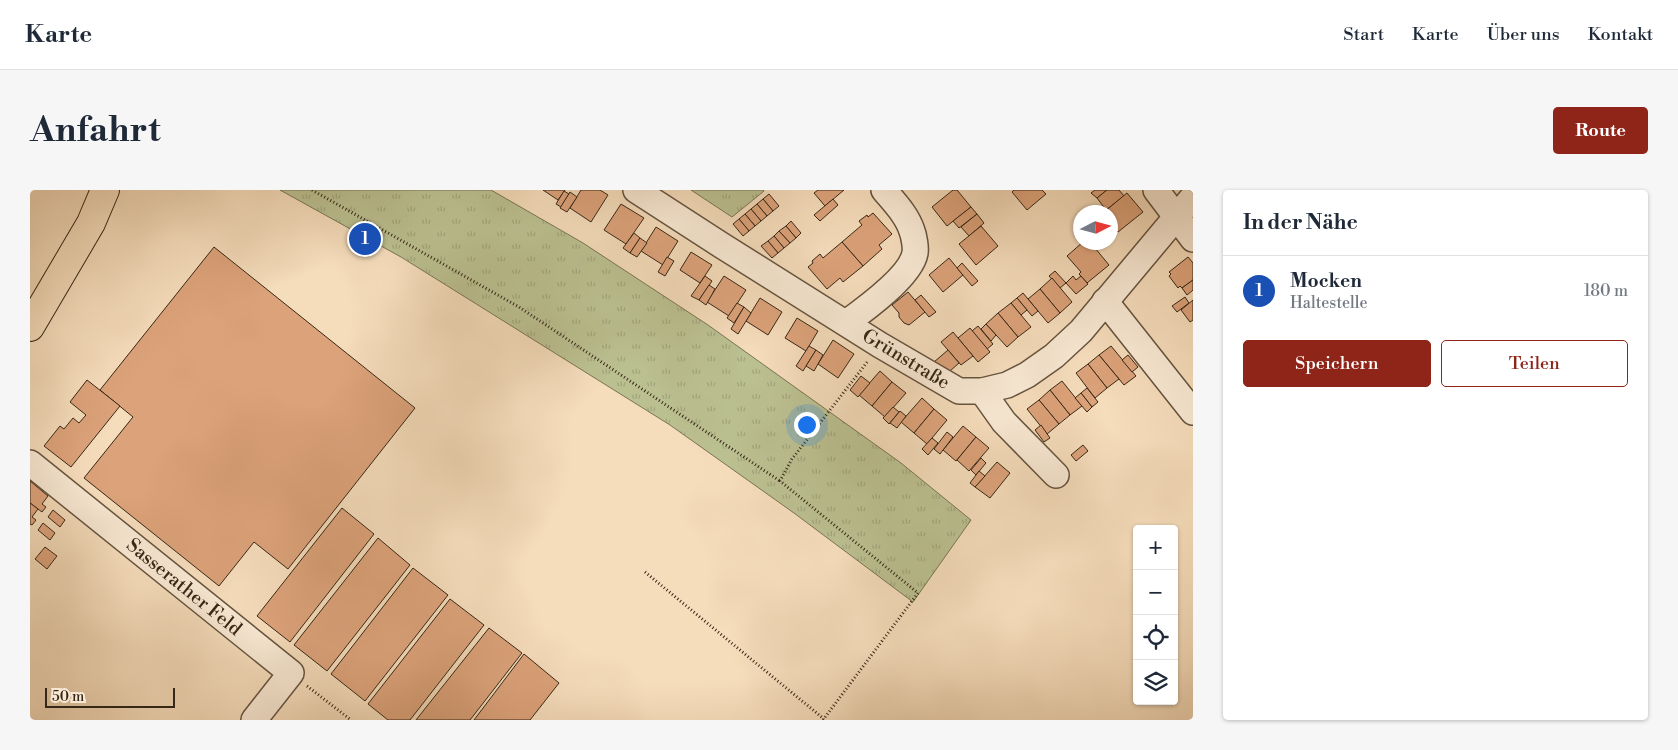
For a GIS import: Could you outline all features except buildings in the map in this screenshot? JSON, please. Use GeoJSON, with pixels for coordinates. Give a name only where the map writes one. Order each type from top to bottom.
{"type":"FeatureCollection","features":[{"type":"Feature","properties":{"kind":"main road"},"geometry":{"type":"LineString","coordinates":[[30,327],[92,223],[105,190]]}},
{"type":"Feature","properties":{"kind":"main road"},"geometry":{"type":"LineString","coordinates":[[92,223],[121,190]]}},
{"type":"Feature","properties":{"kind":"street","name":"Grünstraße"},"geometry":{"type":"LineString","coordinates":[[636,190],[880,345],[959,391],[982,391],[1007,385],[1027,375],[1054,356],[1082,331],[1193,197]]}},
{"type":"Feature","properties":{"kind":"street"},"geometry":{"type":"LineString","coordinates":[[846,322],[857,315],[904,274],[915,254],[913,231],[901,210],[884,190]]}},
{"type":"Feature","properties":{"kind":"street"},"geometry":{"type":"LineString","coordinates":[[1156,190],[1193,239]]}},
{"type":"Feature","properties":{"kind":"street"},"geometry":{"type":"LineString","coordinates":[[1105,301],[1193,412]]}},
{"type":"Feature","properties":{"kind":"street"},"geometry":{"type":"LineString","coordinates":[[982,391],[1004,422],[1056,475]]}},
{"type":"Feature","properties":{"kind":"street","name":"Sasserather Feld"},"geometry":{"type":"LineString","coordinates":[[30,462],[291,673]]}},
{"type":"Feature","properties":{"kind":"street"},"geometry":{"type":"LineString","coordinates":[[254,720],[291,673]]}},
{"type":"Feature","properties":{"kind":"path"},"geometry":{"type":"LineString","coordinates":[[312,190],[519,307],[780,480],[918,593],[824,719],[645,572]]}},
{"type":"Feature","properties":{"kind":"path"},"geometry":{"type":"LineString","coordinates":[[780,480],[792,459],[880,345]]}},
{"type":"Feature","properties":{"kind":"path"},"geometry":{"type":"LineString","coordinates":[[291,673],[351,720]]}},
{"type":"Feature","properties":{"kind":"green space"},"geometry":{"type":"Polygon","coordinates":[[[280,190],[491,190],[583,243],[708,325],[901,463],[971,520],[913,602],[794,513],[670,425],[401,257],[280,190]]]}},
{"type":"Feature","properties":{"kind":"green space"},"geometry":{"type":"Polygon","coordinates":[[[691,190],[763,190],[764,191],[732,217],[691,190]]]}},
{"type":"Feature","properties":{"kind":"place","name":"Mocken"},"geometry":{"type":"Point","coordinates":[365,239]}}]}
